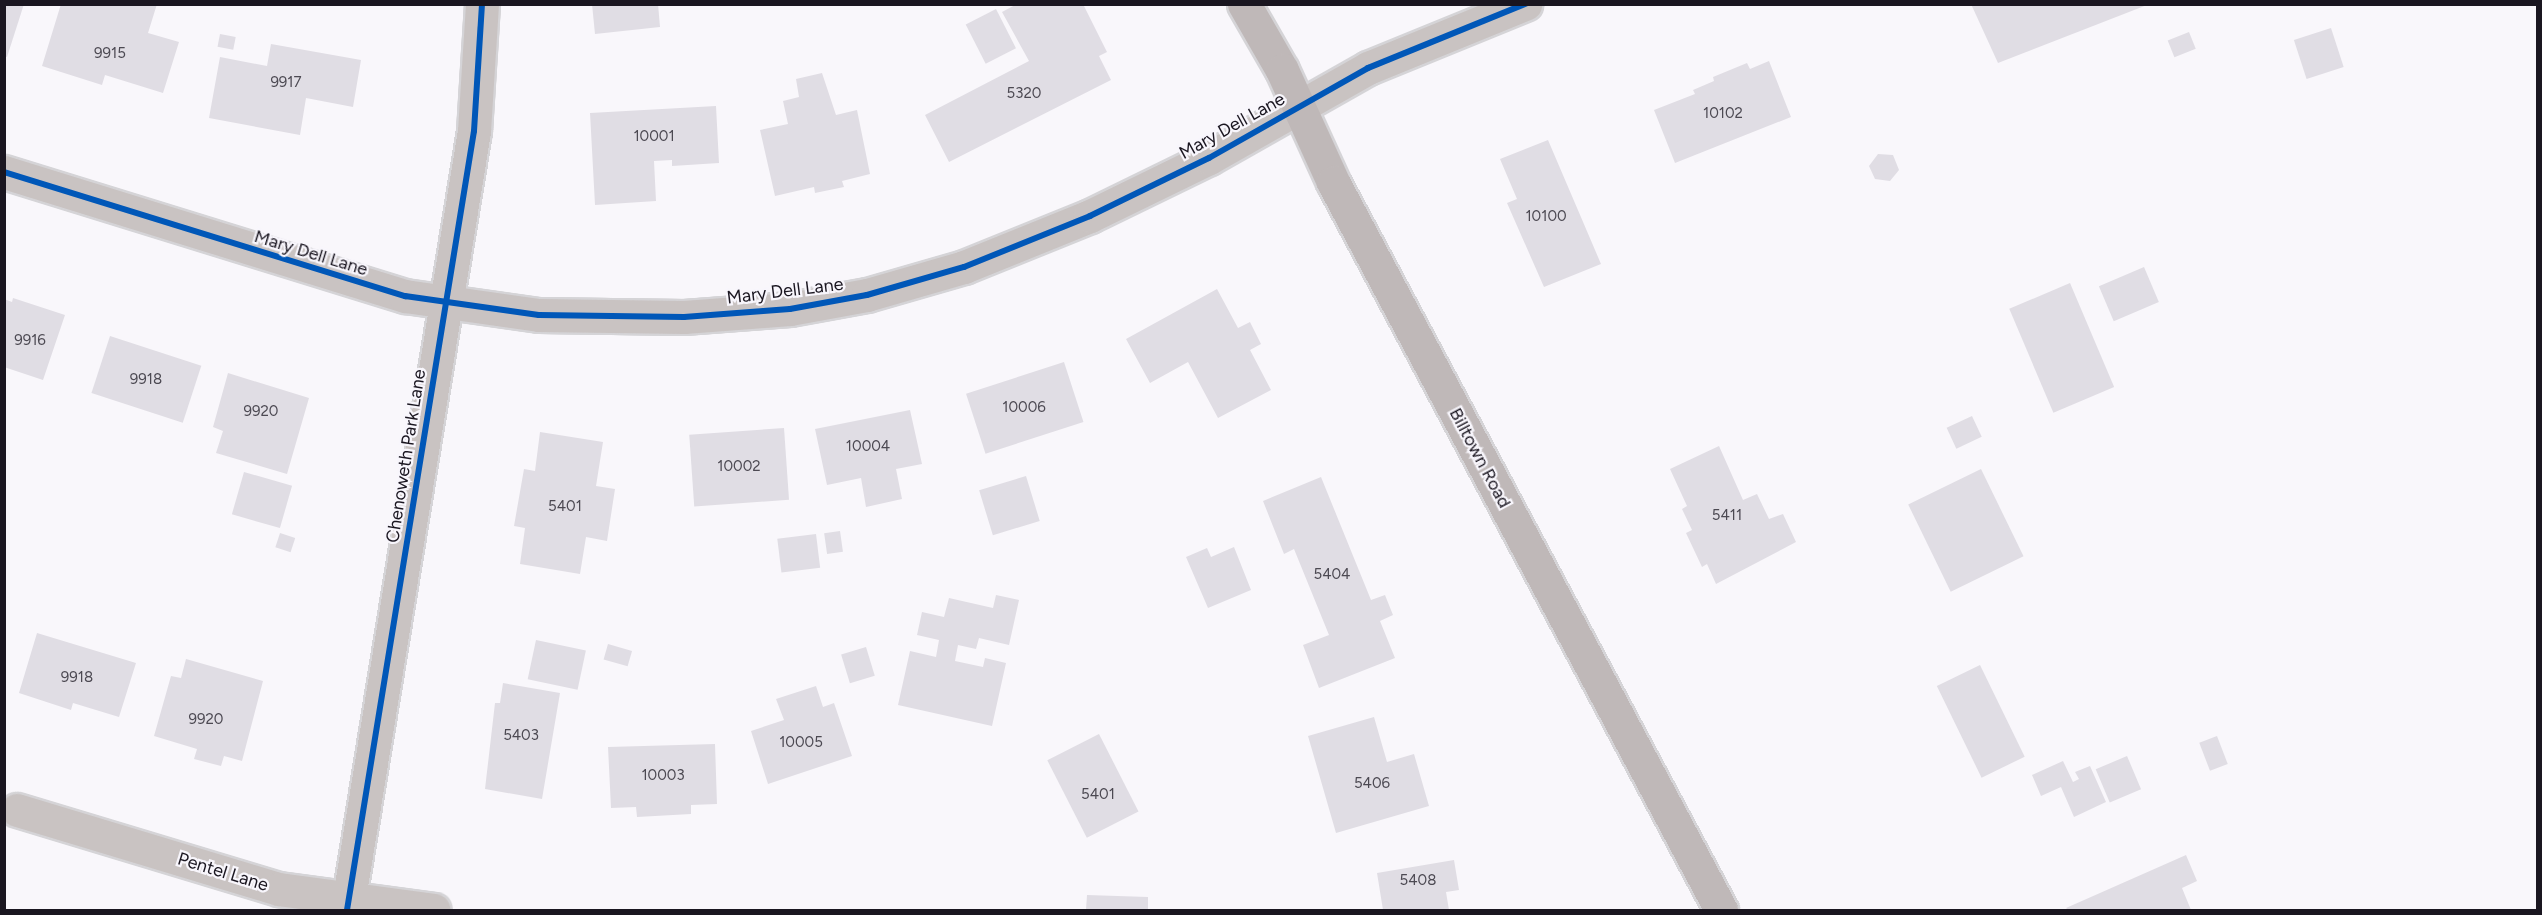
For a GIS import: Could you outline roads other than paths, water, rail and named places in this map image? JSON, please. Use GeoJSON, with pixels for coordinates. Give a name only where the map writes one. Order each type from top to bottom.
{"type":"FeatureCollection","features":[{"type":"Feature","properties":{"kind":"main road","name":"Billtown Road"},"geometry":{"type":"LineString","coordinates":[[1244,4],[1299,106],[1339,193],[1721,910]]}},
{"type":"Feature","properties":{"kind":"street","name":"Chenoweth Park Lane"},"geometry":{"type":"LineString","coordinates":[[348,905],[474,131],[482,4]]}},
{"type":"Feature","properties":{"kind":"street","name":"Mary Dell Lane"},"geometry":{"type":"LineString","coordinates":[[4,172],[310,269],[405,296],[539,315],[684,317],[790,309],[867,295],[964,267],[1090,216],[1209,158],[1368,68],[1525,4]]}},
{"type":"Feature","properties":{"kind":"street","name":"Pentel Lane"},"geometry":{"type":"LineString","coordinates":[[17,810],[279,889],[348,905],[434,910]]}}]}
